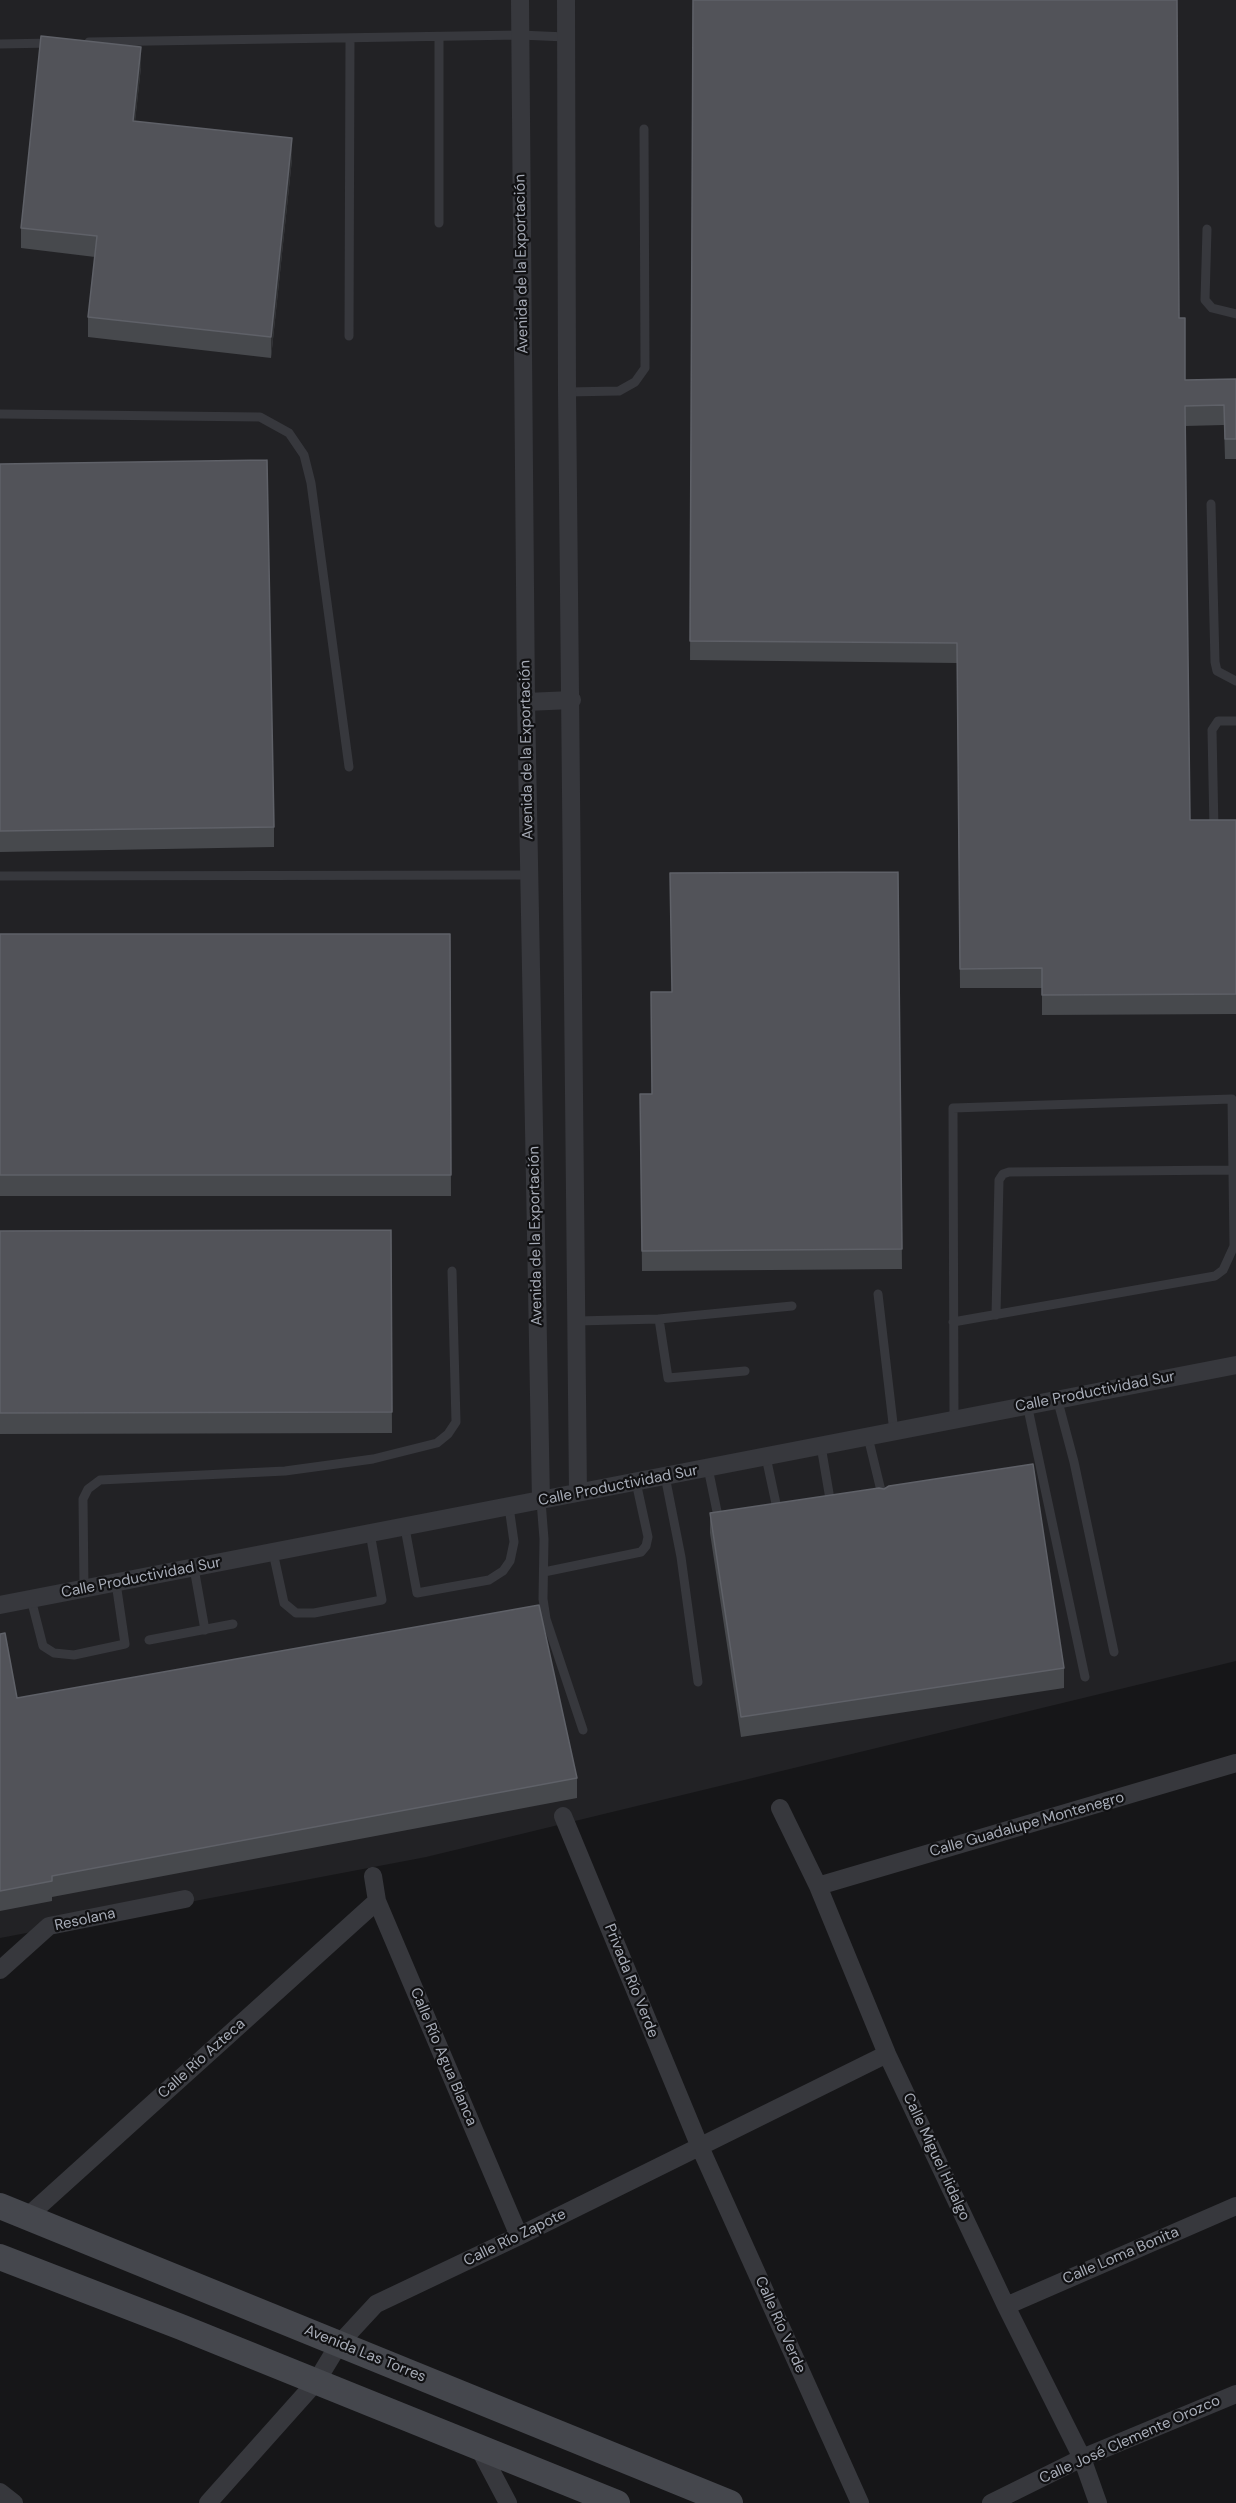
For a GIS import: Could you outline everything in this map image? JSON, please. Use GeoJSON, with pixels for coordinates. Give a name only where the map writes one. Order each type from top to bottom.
{"type":"FeatureCollection","features":[{"type":"Feature","properties":{"kind":"street","name":"Avenida de la Exportación"},"geometry":{"type":"LineString","coordinates":[[520,0],[526,702],[541,1501]]}},
{"type":"Feature","properties":{"kind":"street"},"geometry":{"type":"LineString","coordinates":[[566,0],[567,392],[572,700],[578,1493]]}},
{"type":"Feature","properties":{"kind":"street"},"geometry":{"type":"LineString","coordinates":[[526,702],[572,700]]}},
{"type":"Feature","properties":{"kind":"street","name":"Calle Productividad Sur"},"geometry":{"type":"LineString","coordinates":[[0,1605],[1236,1365]]}},
{"type":"Feature","properties":{"kind":"street","name":"Calle Guadalupe Montenegro"},"geometry":{"type":"LineString","coordinates":[[818,1886],[1236,1763]]}},
{"type":"Feature","properties":{"kind":"street","name":"Calle Miguel Hidalgo"},"geometry":{"type":"LineString","coordinates":[[780,1809],[818,1886],[887,2054],[1006,2306],[1082,2458],[1098,2503]]}},
{"type":"Feature","properties":{"kind":"street","name":"Privada Río Verde"},"geometry":{"type":"LineString","coordinates":[[563,1816],[700,2147]]}},
{"type":"Feature","properties":{"kind":"street","name":"Calle Río Agua Blanca"},"geometry":{"type":"LineString","coordinates":[[373,1876],[377,1901],[519,2236]]}},
{"type":"Feature","properties":{"kind":"street","name":"Resolana"},"geometry":{"type":"LineString","coordinates":[[0,1970],[49,1926],[184,1899]]}},
{"type":"Feature","properties":{"kind":"street","name":"Calle Río Azteca"},"geometry":{"type":"LineString","coordinates":[[27,2217],[377,1901]]}},
{"type":"Feature","properties":{"kind":"street","name":"Calle Río Zapote"},"geometry":{"type":"LineString","coordinates":[[208,2503],[316,2382],[339,2344],[376,2304],[887,2054]]}},
{"type":"Feature","properties":{"kind":"street","name":"Calle Río Verde"},"geometry":{"type":"LineString","coordinates":[[700,2147],[860,2503]]}},
{"type":"Feature","properties":{"kind":"street","name":"Avenida Las Torres"},"geometry":{"type":"LineString","coordinates":[[0,2206],[730,2503]]}},
{"type":"Feature","properties":{"kind":"street","name":"Calle Loma Bonita"},"geometry":{"type":"LineString","coordinates":[[1006,2306],[1236,2206]]}},
{"type":"Feature","properties":{"kind":"street"},"geometry":{"type":"LineString","coordinates":[[0,2257],[616,2503]]}},
{"type":"Feature","properties":{"kind":"street","name":"Calle José Clemente Orozco"},"geometry":{"type":"LineString","coordinates":[[991,2503],[1082,2458],[1236,2394]]}},
{"type":"Feature","properties":{"kind":"street"},"geometry":{"type":"LineString","coordinates":[[479,2448],[508,2503]]}},
{"type":"Feature","properties":{"kind":"street"},"geometry":{"type":"LineString","coordinates":[[0,2492],[14,2503]]}},
{"type":"Feature","properties":{"kind":"lane"},"geometry":{"type":"LineString","coordinates":[[79,42],[520,35],[566,37]]}},
{"type":"Feature","properties":{"kind":"lane"},"geometry":{"type":"LineString","coordinates":[[439,222],[440,37]]}},
{"type":"Feature","properties":{"kind":"lane"},"geometry":{"type":"LineString","coordinates":[[349,336],[350,38]]}},
{"type":"Feature","properties":{"kind":"lane"},"geometry":{"type":"LineString","coordinates":[[0,52],[4,44],[67,43]]}},
{"type":"Feature","properties":{"kind":"lane"},"geometry":{"type":"LineString","coordinates":[[567,392],[619,391],[635,382],[645,368],[644,129]]}},
{"type":"Feature","properties":{"kind":"lane"},"geometry":{"type":"LineString","coordinates":[[1206,229],[1205,300],[1220,311],[1236,314]]}},
{"type":"Feature","properties":{"kind":"lane"},"geometry":{"type":"LineString","coordinates":[[0,414],[260,417],[289,433],[304,455],[311,483],[349,767]]}},
{"type":"Feature","properties":{"kind":"lane"},"geometry":{"type":"LineString","coordinates":[[1211,504],[1215,662],[1217,671],[1236,681]]}},
{"type":"Feature","properties":{"kind":"lane"},"geometry":{"type":"LineString","coordinates":[[1214,832],[1212,730],[1218,721],[1236,722]]}},
{"type":"Feature","properties":{"kind":"lane"},"geometry":{"type":"LineString","coordinates":[[0,876],[529,874]]}},
{"type":"Feature","properties":{"kind":"lane"},"geometry":{"type":"LineString","coordinates":[[953,1322],[1215,1276],[1223,1270],[1234,1246],[1232,1099],[953,1108],[953,1322],[954,1420]]}},
{"type":"Feature","properties":{"kind":"lane"},"geometry":{"type":"LineString","coordinates":[[996,1315],[999,1180],[1003,1174],[1009,1172],[1233,1170]]}},
{"type":"Feature","properties":{"kind":"lane"},"geometry":{"type":"LineString","coordinates":[[84,1589],[83,1499],[88,1489],[100,1480],[285,1472],[373,1459],[437,1443],[448,1434],[456,1422],[452,1270]]}},
{"type":"Feature","properties":{"kind":"lane"},"geometry":{"type":"LineString","coordinates":[[878,1294],[894,1432]]}},
{"type":"Feature","properties":{"kind":"lane"},"geometry":{"type":"LineString","coordinates":[[577,1321],[659,1319],[792,1306]]}},
{"type":"Feature","properties":{"kind":"lane"},"geometry":{"type":"LineString","coordinates":[[659,1319],[668,1378],[745,1371]]}},
{"type":"Feature","properties":{"kind":"lane"},"geometry":{"type":"LineString","coordinates":[[1057,1398],[1074,1462],[1114,1652]]}},
{"type":"Feature","properties":{"kind":"lane"},"geometry":{"type":"LineString","coordinates":[[1027,1404],[1085,1677]]}},
{"type":"Feature","properties":{"kind":"lane"},"geometry":{"type":"LineString","coordinates":[[868,1437],[884,1503]]}},
{"type":"Feature","properties":{"kind":"lane"},"geometry":{"type":"LineString","coordinates":[[820,1446],[832,1510]]}},
{"type":"Feature","properties":{"kind":"lane"},"geometry":{"type":"LineString","coordinates":[[766,1457],[779,1515]]}},
{"type":"Feature","properties":{"kind":"lane"},"geometry":{"type":"LineString","coordinates":[[708,1468],[720,1524]]}},
{"type":"Feature","properties":{"kind":"lane"},"geometry":{"type":"LineString","coordinates":[[665,1476],[681,1557],[698,1682]]}},
{"type":"Feature","properties":{"kind":"lane"},"geometry":{"type":"LineString","coordinates":[[544,1572],[641,1552],[646,1546],[648,1537],[636,1482]]}},
{"type":"Feature","properties":{"kind":"lane"},"geometry":{"type":"LineString","coordinates":[[541,1501],[543,1599],[546,1619],[583,1730]]}},
{"type":"Feature","properties":{"kind":"lane"},"geometry":{"type":"LineString","coordinates":[[405,1527],[417,1593],[489,1580],[503,1571],[510,1561],[514,1542],[509,1507]]}},
{"type":"Feature","properties":{"kind":"lane"},"geometry":{"type":"LineString","coordinates":[[273,1552],[284,1603],[296,1613],[314,1613],[382,1600],[370,1533]]}},
{"type":"Feature","properties":{"kind":"lane"},"geometry":{"type":"LineString","coordinates":[[194,1568],[205,1630]]}},
{"type":"Feature","properties":{"kind":"lane"},"geometry":{"type":"LineString","coordinates":[[31,1599],[43,1646],[54,1653],[74,1655],[125,1644],[116,1583]]}},
{"type":"Feature","properties":{"kind":"lane"},"geometry":{"type":"LineString","coordinates":[[149,1640],[233,1624]]}},
{"type":"Feature","properties":{"kind":"shaded area"},"geometry":{"type":"Polygon","coordinates":[[[0,0],[1236,0],[1236,1661],[426,1857],[0,1938],[0,0]]]}},
{"type":"Feature","properties":{"kind":"building"},"geometry":{"type":"Polygon","coordinates":[[[693,0],[1177,0],[1179,318],[1185,318],[1185,380],[1236,379],[1236,439],[1225,439],[1224,405],[1185,406],[1190,820],[1236,820],[1236,994],[1042,995],[1042,968],[960,969],[957,643],[690,641],[693,0]]]}},
{"type":"Feature","properties":{"kind":"building"},"geometry":{"type":"Polygon","coordinates":[[[41,36],[141,47],[133,121],[292,138],[271,337],[88,317],[97,236],[21,228],[41,36]]]}},
{"type":"Feature","properties":{"kind":"building"},"geometry":{"type":"Polygon","coordinates":[[[267,460],[274,827],[0,831],[0,464],[267,460]]]}},
{"type":"Feature","properties":{"kind":"building"},"geometry":{"type":"Polygon","coordinates":[[[898,872],[902,1249],[642,1251],[640,1094],[652,1094],[651,992],[672,992],[670,873],[898,872]]]}},
{"type":"Feature","properties":{"kind":"building"},"geometry":{"type":"Polygon","coordinates":[[[0,934],[450,934],[451,1175],[0,1175],[0,934]]]}},
{"type":"Feature","properties":{"kind":"building"},"geometry":{"type":"Polygon","coordinates":[[[391,1230],[392,1412],[0,1413],[0,1231],[391,1230]]]}},
{"type":"Feature","properties":{"kind":"building"},"geometry":{"type":"Polygon","coordinates":[[[1033,1464],[1064,1668],[741,1717],[710,1513],[884,1489],[889,1486],[1033,1464]]]}},
{"type":"Feature","properties":{"kind":"building"},"geometry":{"type":"Polygon","coordinates":[[[539,1605],[577,1778],[52,1876],[52,1881],[0,1891],[0,1634],[5,1633],[17,1698],[539,1605]]]}}]}
